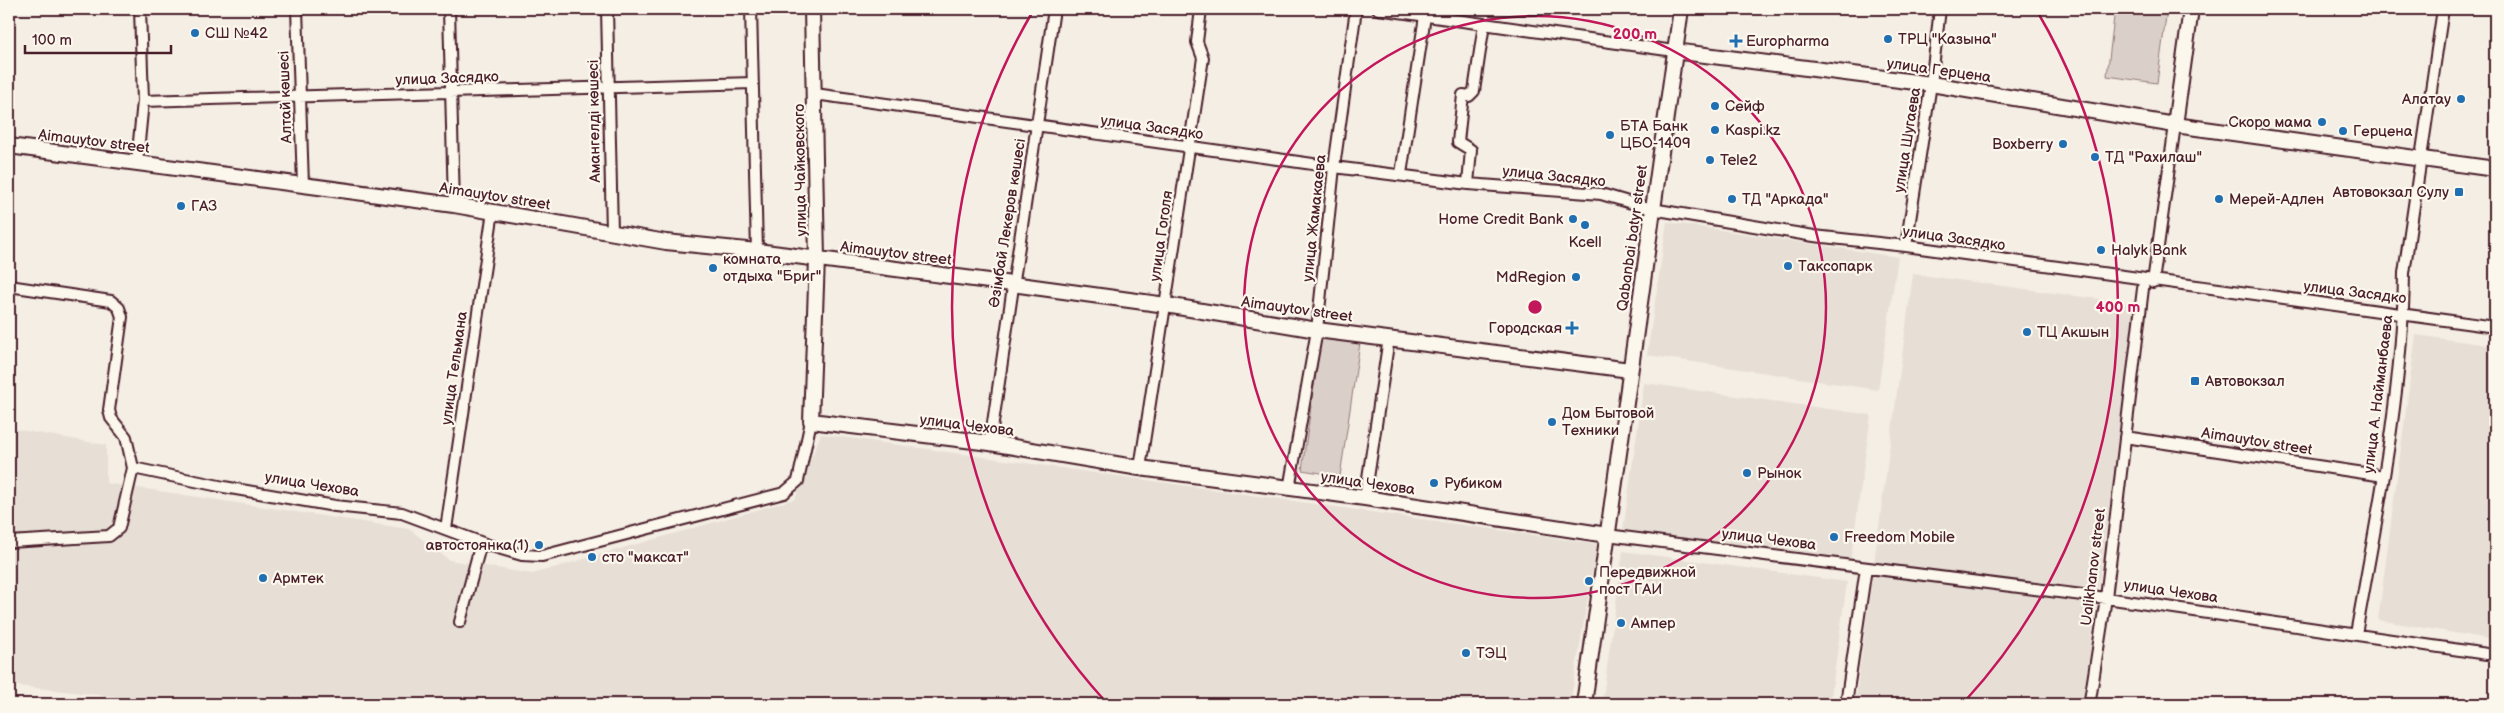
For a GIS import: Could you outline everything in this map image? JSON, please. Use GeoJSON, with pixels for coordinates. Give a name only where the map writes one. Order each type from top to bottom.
{"type":"FeatureCollection","features":[{"type":"Feature","properties":{"kind":"street"},"geometry":{"type":"LineString","coordinates":[[137,162],[143,101],[140,9]]}},
{"type":"Feature","properties":{"kind":"street","name":"Алтай көшесі"},"geometry":{"type":"LineString","coordinates":[[297,9],[302,185]]}},
{"type":"Feature","properties":{"kind":"street"},"geometry":{"type":"LineString","coordinates":[[449,9],[454,205]]}},
{"type":"Feature","properties":{"kind":"street","name":"Амангелді көшесі"},"geometry":{"type":"LineString","coordinates":[[607,9],[612,232]]}},
{"type":"Feature","properties":{"kind":"street"},"geometry":{"type":"LineString","coordinates":[[751,9],[757,251]]}},
{"type":"Feature","properties":{"kind":"street","name":"улица Чайковского"},"geometry":{"type":"LineString","coordinates":[[811,421],[817,259],[812,9]]}},
{"type":"Feature","properties":{"kind":"street","name":"Әзімбай Лекеров көшесі"},"geometry":{"type":"LineString","coordinates":[[990,443],[1054,9]]}},
{"type":"Feature","properties":{"kind":"street","name":"улица Гоголя"},"geometry":{"type":"LineString","coordinates":[[1140,468],[1203,58],[1197,42],[1201,9]]}},
{"type":"Feature","properties":{"kind":"street","name":"улица Жамакаева"},"geometry":{"type":"LineString","coordinates":[[1289,490],[1317,330],[1334,167],[1356,9]]}},
{"type":"Feature","properties":{"kind":"street","name":"улица Герцена"},"geometry":{"type":"LineString","coordinates":[[1378,9],[1674,52],[1931,84],[2175,125],[2495,169]]}},
{"type":"Feature","properties":{"kind":"street"},"geometry":{"type":"LineString","coordinates":[[1674,52],[1681,9]]}},
{"type":"Feature","properties":{"kind":"street","name":"улица Шугаева"},"geometry":{"type":"LineString","coordinates":[[1906,246],[1931,84],[1940,9]]}},
{"type":"Feature","properties":{"kind":"street"},"geometry":{"type":"LineString","coordinates":[[2148,281],[2175,125],[2191,9]]}},
{"type":"Feature","properties":{"kind":"street","name":"улица А. Найманбаева"},"geometry":{"type":"LineString","coordinates":[[2356,634],[2384,476],[2403,314],[2404,273],[2443,9]]}},
{"type":"Feature","properties":{"kind":"street"},"geometry":{"type":"LineString","coordinates":[[1401,174],[1426,16]]}},
{"type":"Feature","properties":{"kind":"street"},"geometry":{"type":"LineString","coordinates":[[1468,184],[1472,150],[1458,142],[1463,95],[1469,96],[1474,91],[1484,24]]}},
{"type":"Feature","properties":{"kind":"street","name":"Qabanbai batyr street"},"geometry":{"type":"LineString","coordinates":[[1607,535],[1674,52]]}},
{"type":"Feature","properties":{"kind":"street","name":"улица Засядко"},"geometry":{"type":"LineString","coordinates":[[143,101],[753,83]]}},
{"type":"Feature","properties":{"kind":"street","name":"улица Засядко"},"geometry":{"type":"LineString","coordinates":[[815,94],[1334,167],[1468,184],[1601,194],[1652,209],[1814,236],[1906,246],[2148,281],[2495,327]]}},
{"type":"Feature","properties":{"kind":"street","name":"Aimauytov street"},"geometry":{"type":"LineString","coordinates":[[9,146],[454,205],[666,242],[757,251],[1012,284],[1166,305],[1317,330],[1630,370]]}},
{"type":"Feature","properties":{"kind":"street","name":"улица Тельмана"},"geometry":{"type":"LineString","coordinates":[[446,529],[493,211]]}},
{"type":"Feature","properties":{"kind":"street","name":"Ualikhanov street"},"geometry":{"type":"LineString","coordinates":[[2090,700],[2106,598],[2125,437],[2148,281]]}},
{"type":"Feature","properties":{"kind":"street"},"geometry":{"type":"LineString","coordinates":[[9,286],[111,301],[119,308],[122,317],[109,410],[111,418],[126,437],[134,468],[119,528],[109,536],[9,542]]}},
{"type":"Feature","properties":{"kind":"street"},"geometry":{"type":"LineString","coordinates":[[1365,498],[1389,338]]}},
{"type":"Feature","properties":{"kind":"street","name":"улица Чехова"},"geometry":{"type":"LineString","coordinates":[[134,468],[224,487],[326,504],[402,513],[482,543],[522,555],[542,556],[784,493],[798,481],[811,421],[990,443],[1140,468],[1289,490],[1365,498],[1607,535],[2106,598],[2487,654]]}},
{"type":"Feature","properties":{"kind":"street","name":"Aimauytov street"},"geometry":{"type":"LineString","coordinates":[[2125,437],[2384,476]]}},
{"type":"Feature","properties":{"kind":"street"},"geometry":{"type":"LineString","coordinates":[[1584,704],[1607,535]]}},
{"type":"Feature","properties":{"kind":"street"},"geometry":{"type":"LineString","coordinates":[[460,622],[482,543]]}},
{"type":"Feature","properties":{"kind":"street"},"geometry":{"type":"LineString","coordinates":[[1846,704],[1866,568]]}},
{"type":"Feature","properties":{"kind":"shaded area"},"geometry":{"type":"Polygon","coordinates":[[[2115,9],[2167,9],[2157,83],[2107,76],[2115,9]]]}},
{"type":"Feature","properties":{"kind":"shaded area","name":"Таксопарк"},"geometry":{"type":"Polygon","coordinates":[[[1667,222],[1898,257],[1878,390],[1647,355],[1667,222]]]}},
{"type":"Feature","properties":{"kind":"shaded area"},"geometry":{"type":"Polygon","coordinates":[[[1913,274],[2136,304],[2083,704],[1855,704],[1913,274]]]}},
{"type":"Feature","properties":{"kind":"shaded area"},"geometry":{"type":"Polygon","coordinates":[[[2416,335],[2495,346],[2495,640],[2378,620],[2416,335]]]}},
{"type":"Feature","properties":{"kind":"shaded area"},"geometry":{"type":"Polygon","coordinates":[[[1321,337],[1360,343],[1340,476],[1302,470],[1321,337]]]}},
{"type":"Feature","properties":{"kind":"shaded area","name":"Рынок"},"geometry":{"type":"Polygon","coordinates":[[[1644,383],[1871,415],[1850,564],[1623,531],[1644,383]]]}},
{"type":"Feature","properties":{"kind":"shaded area"},"geometry":{"type":"Polygon","coordinates":[[[9,428],[106,445],[106,483],[409,529],[449,560],[532,574],[795,499],[821,434],[1597,544],[1570,704],[182,704],[9,685],[9,428]]]}},
{"type":"Feature","properties":{"kind":"shaded area"},"geometry":{"type":"Polygon","coordinates":[[[1623,551],[1847,582],[1830,704],[1602,704],[1623,551]]]}},
{"type":"Feature","properties":{"kind":"place","name":"СШ №42"},"geometry":{"type":"Point","coordinates":[195,33]}},
{"type":"Feature","properties":{"kind":"place","name":"ТРЦ \"Казына\""},"geometry":{"type":"Point","coordinates":[1888,39]}},
{"type":"Feature","properties":{"kind":"place","name":"Europharma"},"geometry":{"type":"Point","coordinates":[1736,41]}},
{"type":"Feature","properties":{"kind":"place","name":"Алатау"},"geometry":{"type":"Point","coordinates":[2461,99]}},
{"type":"Feature","properties":{"kind":"place","name":"Сейф"},"geometry":{"type":"Point","coordinates":[1715,106]}},
{"type":"Feature","properties":{"kind":"place","name":"Скоро мама"},"geometry":{"type":"Point","coordinates":[2322,122]}},
{"type":"Feature","properties":{"kind":"place","name":"Kaspi.kz"},"geometry":{"type":"Point","coordinates":[1715,130]}},
{"type":"Feature","properties":{"kind":"place","name":"Герцена"},"geometry":{"type":"Point","coordinates":[2343,131]}},
{"type":"Feature","properties":{"kind":"place","name":"БТА Банк ЦБО-1409"},"geometry":{"type":"Point","coordinates":[1610,135]}},
{"type":"Feature","properties":{"kind":"place","name":"Boxberry"},"geometry":{"type":"Point","coordinates":[2063,144]}},
{"type":"Feature","properties":{"kind":"place","name":"ТД \"Рахилаш\""},"geometry":{"type":"Point","coordinates":[2095,157]}},
{"type":"Feature","properties":{"kind":"place","name":"Tele2"},"geometry":{"type":"Point","coordinates":[1710,160]}},
{"type":"Feature","properties":{"kind":"place","name":"Автовокзал Сулу"},"geometry":{"type":"Point","coordinates":[2459,192]}},
{"type":"Feature","properties":{"kind":"place","name":"ТД \"Аркада\""},"geometry":{"type":"Point","coordinates":[1732,199]}},
{"type":"Feature","properties":{"kind":"place","name":"Мерей-Адлен"},"geometry":{"type":"Point","coordinates":[2219,199]}},
{"type":"Feature","properties":{"kind":"place","name":"ГАЗ"},"geometry":{"type":"Point","coordinates":[181,206]}},
{"type":"Feature","properties":{"kind":"place","name":"Home Credit Bank"},"geometry":{"type":"Point","coordinates":[1573,219]}},
{"type":"Feature","properties":{"kind":"place","name":"Kcell"},"geometry":{"type":"Point","coordinates":[1585,225]}},
{"type":"Feature","properties":{"kind":"place","name":"Halyk Bank"},"geometry":{"type":"Point","coordinates":[2101,250]}},
{"type":"Feature","properties":{"kind":"place","name":"Таксопарк"},"geometry":{"type":"Point","coordinates":[1788,266]}},
{"type":"Feature","properties":{"kind":"place","name":"комната отдыха \"Бриг\""},"geometry":{"type":"Point","coordinates":[713,268]}},
{"type":"Feature","properties":{"kind":"place","name":"MdRegion"},"geometry":{"type":"Point","coordinates":[1576,277]}},
{"type":"Feature","properties":{"kind":"place","name":"Городская"},"geometry":{"type":"Point","coordinates":[1572,328]}},
{"type":"Feature","properties":{"kind":"place","name":"ТЦ Акшын"},"geometry":{"type":"Point","coordinates":[2027,332]}},
{"type":"Feature","properties":{"kind":"place","name":"Автовокзал"},"geometry":{"type":"Point","coordinates":[2195,381]}},
{"type":"Feature","properties":{"kind":"place","name":"Дом Бытовой Техники"},"geometry":{"type":"Point","coordinates":[1552,422]}},
{"type":"Feature","properties":{"kind":"place","name":"Рынок"},"geometry":{"type":"Point","coordinates":[1747,473]}},
{"type":"Feature","properties":{"kind":"place","name":"Рубиком"},"geometry":{"type":"Point","coordinates":[1434,483]}},
{"type":"Feature","properties":{"kind":"place","name":"Freedom Mobile"},"geometry":{"type":"Point","coordinates":[1834,537]}},
{"type":"Feature","properties":{"kind":"place","name":"автостоянка(1)"},"geometry":{"type":"Point","coordinates":[539,545]}},
{"type":"Feature","properties":{"kind":"place","name":"сто \"максат\""},"geometry":{"type":"Point","coordinates":[592,557]}},
{"type":"Feature","properties":{"kind":"place","name":"Армтек"},"geometry":{"type":"Point","coordinates":[263,578]}},
{"type":"Feature","properties":{"kind":"place","name":"Передвижной пост ГАИ"},"geometry":{"type":"Point","coordinates":[1589,581]}},
{"type":"Feature","properties":{"kind":"place","name":"Ампер"},"geometry":{"type":"Point","coordinates":[1621,623]}},
{"type":"Feature","properties":{"kind":"place","name":"ТЭЦ"},"geometry":{"type":"Point","coordinates":[1466,653]}}]}
